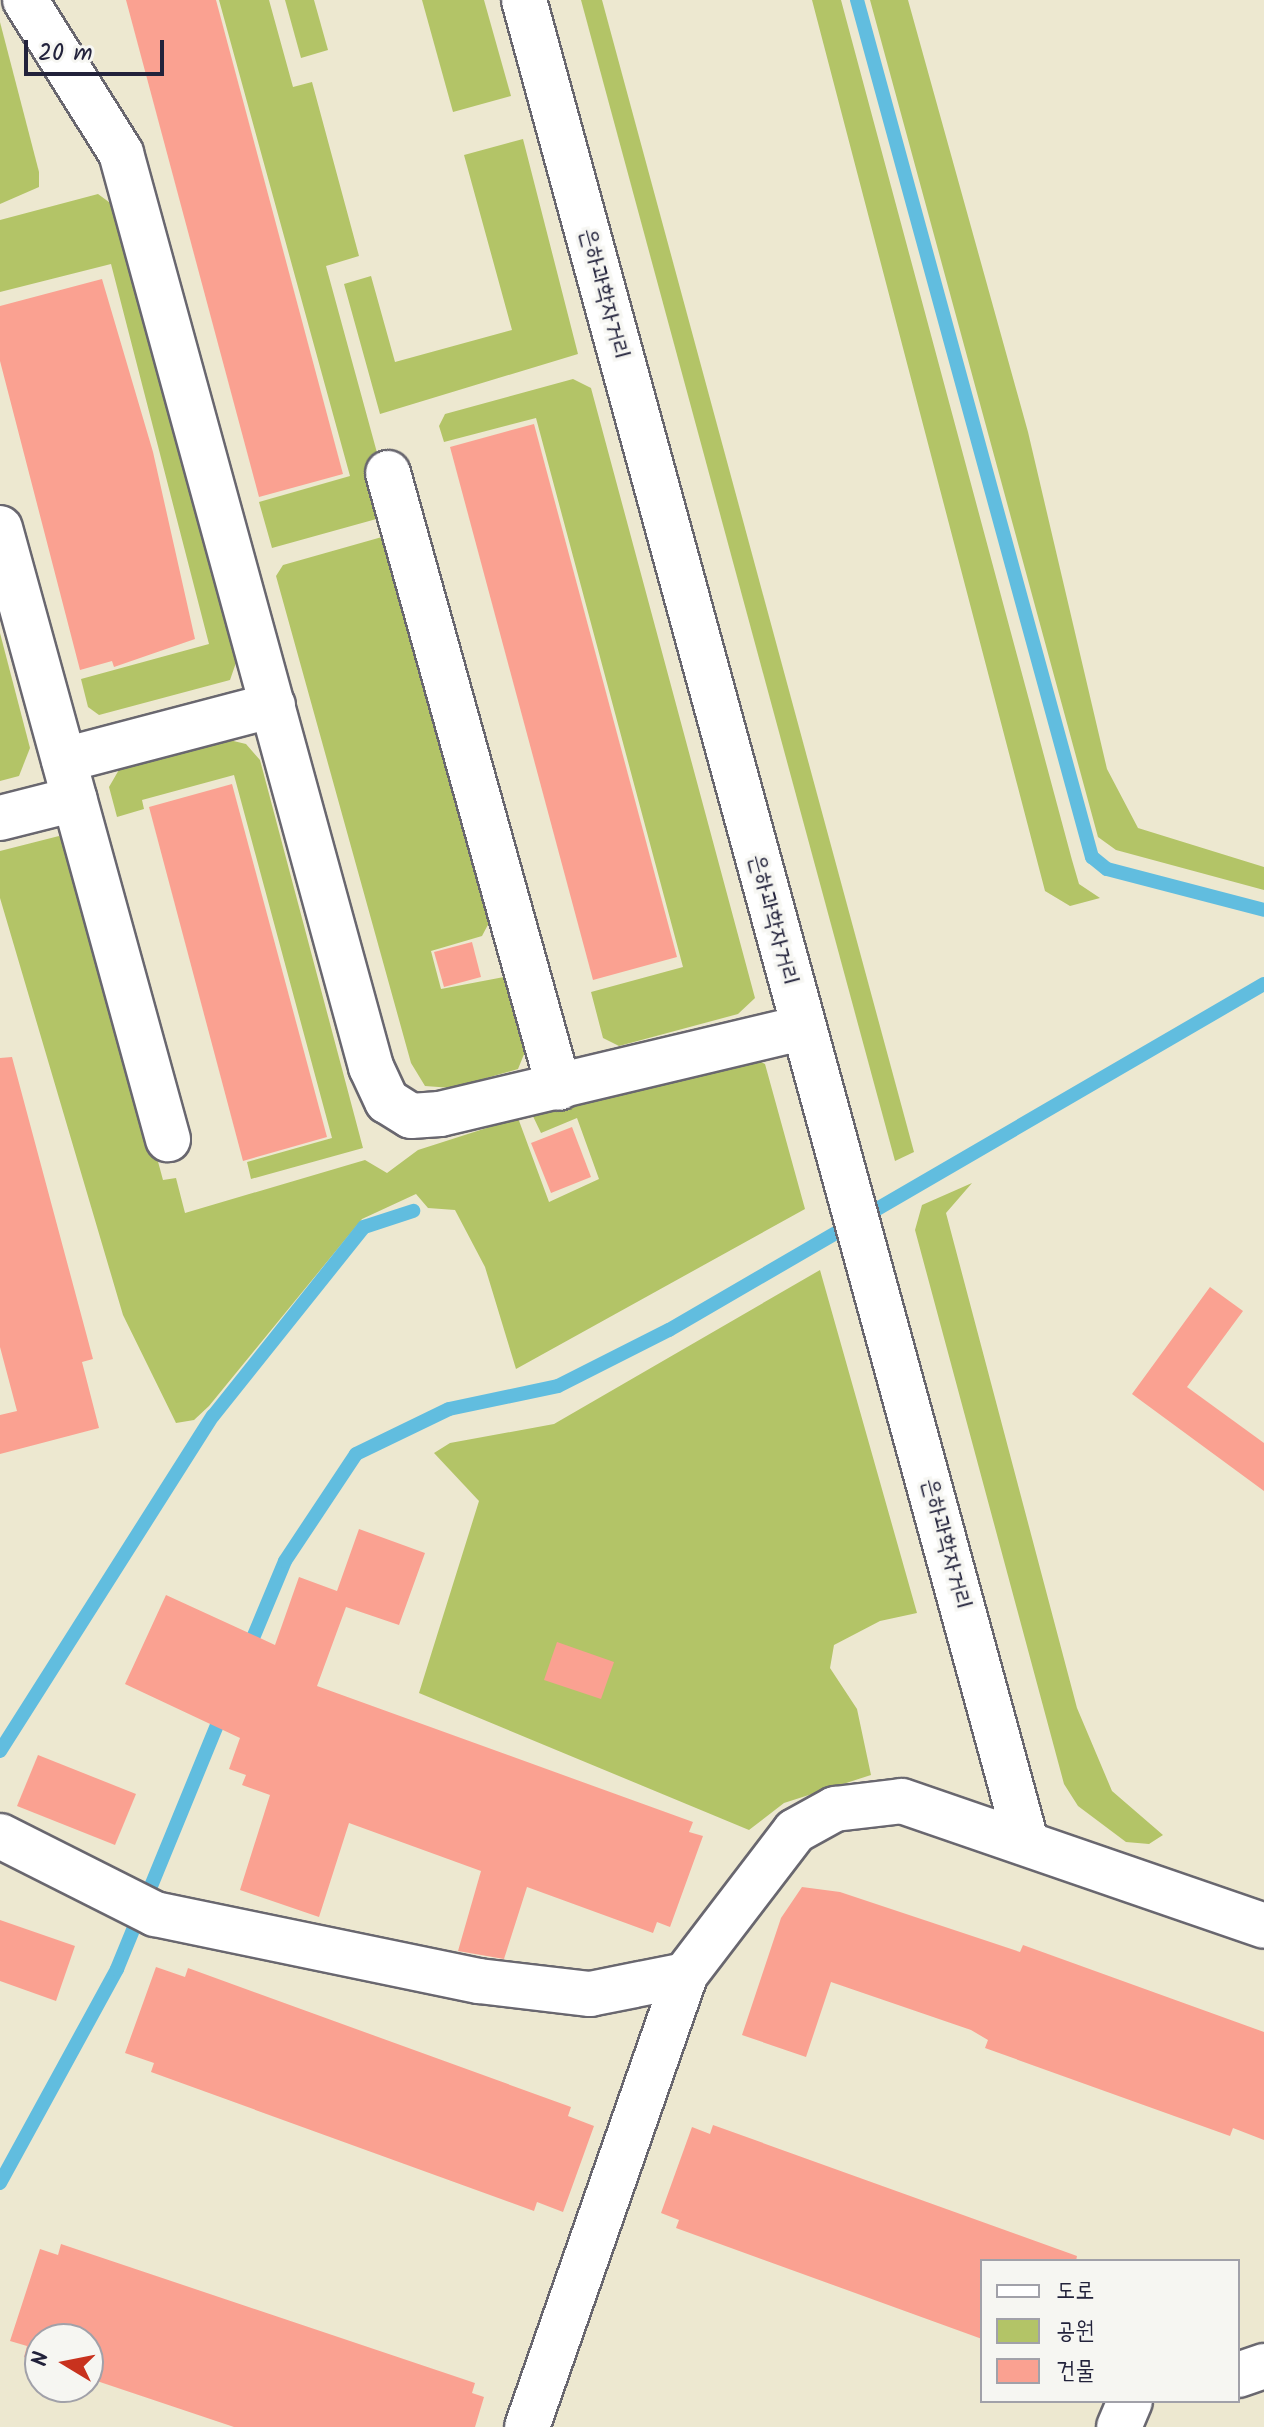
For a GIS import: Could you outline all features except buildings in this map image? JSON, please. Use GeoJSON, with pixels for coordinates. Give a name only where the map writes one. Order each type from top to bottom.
{"type":"FeatureCollection","features":[{"type":"Feature","properties":{"kind":"street"},"geometry":{"type":"LineString","coordinates":[[25,0],[121,153],[371,1067],[387,1101],[411,1116],[426,1115],[559,1088],[802,1028]]}},
{"type":"Feature","properties":{"kind":"street","name":"은하과학자거리"},"geometry":{"type":"LineString","coordinates":[[524,0],[1025,1838]]}},
{"type":"Feature","properties":{"kind":"street"},"geometry":{"type":"LineString","coordinates":[[388,473],[559,1088]]}},
{"type":"Feature","properties":{"kind":"street"},"geometry":{"type":"LineString","coordinates":[[0,528],[168,1139]]}},
{"type":"Feature","properties":{"kind":"street"},"geometry":{"type":"LineString","coordinates":[[0,818],[70,779],[273,705]]}},
{"type":"Feature","properties":{"kind":"street"},"geometry":{"type":"LineString","coordinates":[[527,2427],[685,1975],[795,1831],[835,1809],[902,1801],[1025,1838],[1264,1926]]}},
{"type":"Feature","properties":{"kind":"street"},"geometry":{"type":"LineString","coordinates":[[0,1836],[137,1908],[479,1981],[590,1994],[685,1975]]}},
{"type":"Feature","properties":{"kind":"street"},"geometry":{"type":"LineString","coordinates":[[1240,2374],[1264,2366]]}},
{"type":"Feature","properties":{"kind":"street"},"geometry":{"type":"LineString","coordinates":[[1119,2427],[1129,2403]]}},
{"type":"Feature","properties":{"kind":"green space"},"geometry":{"type":"Polygon","coordinates":[[[219,0],[269,0],[293,87],[312,82],[359,256],[326,266],[382,471],[380,518],[272,548],[259,502],[350,476],[219,0]]]}},
{"type":"Feature","properties":{"kind":"green space"},"geometry":{"type":"Polygon","coordinates":[[[285,0],[314,0],[328,50],[301,58],[285,0]]]}},
{"type":"Feature","properties":{"kind":"green space"},"geometry":{"type":"Polygon","coordinates":[[[422,0],[484,0],[511,96],[453,112],[422,0]]]}},
{"type":"Feature","properties":{"kind":"green space"},"geometry":{"type":"Polygon","coordinates":[[[581,0],[602,0],[914,1152],[895,1161],[581,0]]]}},
{"type":"Feature","properties":{"kind":"green space"},"geometry":{"type":"Polygon","coordinates":[[[812,0],[841,0],[1072,860],[1079,884],[1100,898],[1070,906],[1045,891],[812,0]]]}},
{"type":"Feature","properties":{"kind":"green space"},"geometry":{"type":"Polygon","coordinates":[[[870,0],[908,0],[1028,432],[1107,769],[1138,828],[1264,867],[1264,890],[1116,850],[1098,837],[870,0]]]}},
{"type":"Feature","properties":{"kind":"green space"},"geometry":{"type":"Polygon","coordinates":[[[0,22],[39,172],[39,187],[0,204],[0,22]]]}},
{"type":"Feature","properties":{"kind":"green space"},"geometry":{"type":"Polygon","coordinates":[[[523,139],[578,354],[380,414],[344,284],[371,276],[395,362],[512,330],[464,155],[523,139]]]}},
{"type":"Feature","properties":{"kind":"green space"},"geometry":{"type":"Polygon","coordinates":[[[98,194],[117,208],[239,654],[230,680],[99,715],[88,707],[81,679],[209,644],[111,264],[0,292],[0,220],[98,194]]]}},
{"type":"Feature","properties":{"kind":"green space"},"geometry":{"type":"Polygon","coordinates":[[[573,379],[591,388],[755,998],[738,1014],[619,1046],[603,1038],[591,992],[683,967],[536,418],[444,442],[439,426],[445,414],[573,379]]]}},
{"type":"Feature","properties":{"kind":"green space"},"geometry":{"type":"Polygon","coordinates":[[[389,535],[491,919],[482,936],[431,951],[441,989],[504,977],[529,1042],[518,1069],[452,1088],[425,1086],[411,1063],[276,576],[283,565],[389,535]]]}},
{"type":"Feature","properties":{"kind":"green space"},"geometry":{"type":"Polygon","coordinates":[[[0,633],[30,748],[19,776],[0,781],[0,633]]]}},
{"type":"Feature","properties":{"kind":"green space"},"geometry":{"type":"Polygon","coordinates":[[[225,739],[246,744],[260,760],[363,1148],[251,1179],[247,1162],[332,1138],[234,775],[142,800],[144,809],[117,817],[109,787],[120,768],[225,739]]]}},
{"type":"Feature","properties":{"kind":"green space"},"geometry":{"type":"Polygon","coordinates":[[[59,836],[75,855],[163,1180],[176,1178],[185,1213],[365,1160],[387,1173],[418,1150],[518,1118],[549,1202],[599,1179],[577,1118],[541,1133],[530,1110],[752,1058],[765,1064],[805,1209],[516,1369],[485,1267],[455,1210],[428,1208],[416,1194],[362,1219],[209,1406],[194,1420],[176,1423],[123,1315],[0,898],[0,851],[59,836]]]}},
{"type":"Feature","properties":{"kind":"green space"},"geometry":{"type":"Polygon","coordinates":[[[972,1183],[946,1213],[1077,1708],[1112,1791],[1163,1835],[1149,1844],[1126,1842],[1078,1806],[1064,1784],[915,1230],[922,1205],[972,1183]]]}},
{"type":"Feature","properties":{"kind":"green space"},"geometry":{"type":"Polygon","coordinates":[[[820,1270],[917,1613],[880,1621],[834,1645],[830,1668],[857,1709],[871,1775],[784,1803],[749,1830],[419,1693],[479,1501],[434,1453],[450,1443],[554,1424],[820,1270]]]}},
{"type":"Feature","properties":{"kind":"waterway"},"geometry":{"type":"LineString","coordinates":[[857,0],[1092,857],[1107,869],[1264,910]]}},
{"type":"Feature","properties":{"kind":"waterway"},"geometry":{"type":"LineString","coordinates":[[248,1650],[285,1561],[356,1454],[449,1409],[558,1386],[669,1330],[1264,984]]}},
{"type":"Feature","properties":{"kind":"waterway"},"geometry":{"type":"LineString","coordinates":[[0,1751],[213,1416],[364,1227],[413,1211]]}},
{"type":"Feature","properties":{"kind":"waterway"},"geometry":{"type":"LineString","coordinates":[[0,2183],[117,1969],[223,1710]]}}]}
